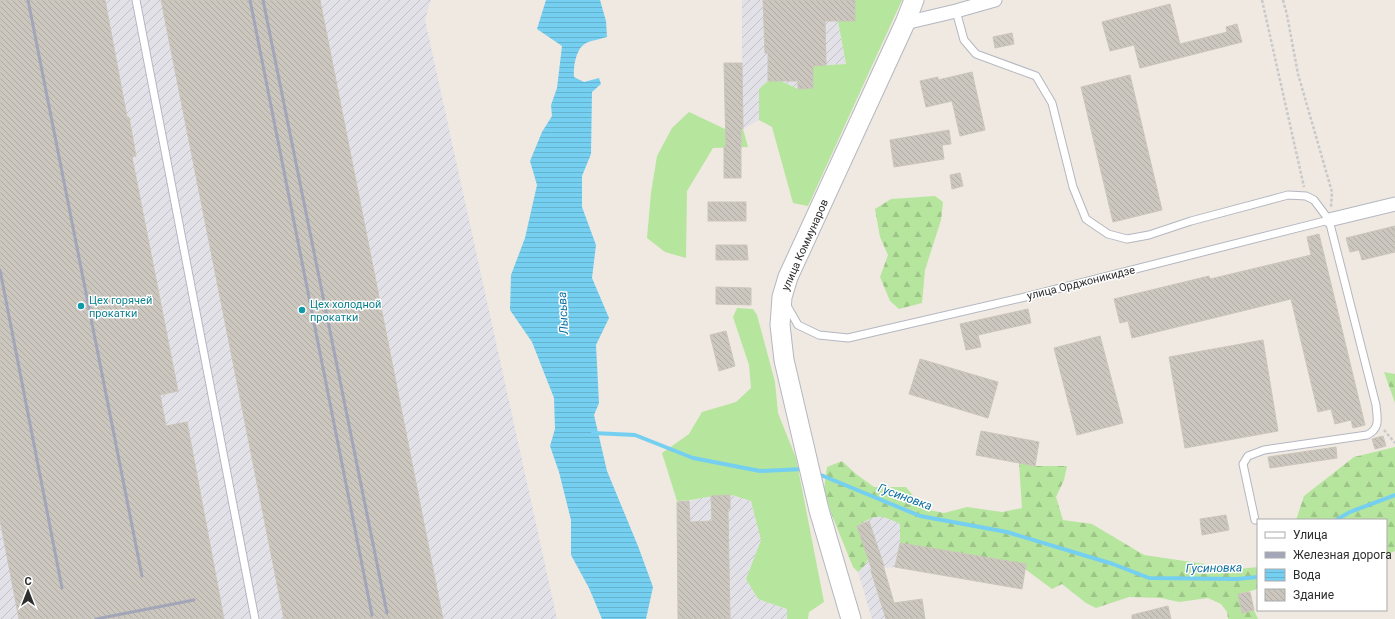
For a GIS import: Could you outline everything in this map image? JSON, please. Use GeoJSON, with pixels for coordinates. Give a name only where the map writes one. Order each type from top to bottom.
{"type":"FeatureCollection","features":[{"type":"Feature","properties":{"kind":"main road","name":"улица Коммунаров"},"geometry":{"type":"LineString","coordinates":[[851,619],[819,510],[784,360],[780,325],[782,297],[788,277],[905,23],[914,0]]}},
{"type":"Feature","properties":{"kind":"street"},"geometry":{"type":"LineString","coordinates":[[905,23],[995,0]]}},
{"type":"Feature","properties":{"kind":"street","name":"улица Орджоникидзе"},"geometry":{"type":"LineString","coordinates":[[1329,220],[1395,204]]}},
{"type":"Feature","properties":{"kind":"lane"},"geometry":{"type":"LineString","coordinates":[[136,0],[255,619]]}},
{"type":"Feature","properties":{"kind":"lane"},"geometry":{"type":"LineString","coordinates":[[956,11],[964,40],[976,54],[1036,76],[1052,103],[1073,187],[1086,219],[1108,234],[1127,239],[1149,235],[1191,221],[1288,195],[1306,196],[1314,200],[1329,220],[1376,405],[1378,422],[1373,432],[1367,435],[1264,450],[1248,456],[1243,464],[1255,520]]}},
{"type":"Feature","properties":{"kind":"lane","name":"улица Орджоникидзе"},"geometry":{"type":"LineString","coordinates":[[782,297],[798,325],[819,335],[848,338],[1025,297],[1329,220]]}},
{"type":"Feature","properties":{"kind":"path"},"geometry":{"type":"LineString","coordinates":[[1262,0],[1299,158],[1306,196]]}},
{"type":"Feature","properties":{"kind":"path"},"geometry":{"type":"LineString","coordinates":[[1283,0],[1298,74],[1332,192],[1329,220]]}},
{"type":"Feature","properties":{"kind":"path"},"geometry":{"type":"LineString","coordinates":[[1378,422],[1395,443]]}},
{"type":"Feature","properties":{"kind":"shaded area"},"geometry":{"type":"Polygon","coordinates":[[[0,0],[431,0],[425,20],[557,619],[0,619],[0,0]]]}},
{"type":"Feature","properties":{"kind":"shaded area"},"geometry":{"type":"Polygon","coordinates":[[[742,0],[855,0],[855,21],[838,21],[846,64],[813,66],[813,88],[798,89],[781,81],[759,89],[759,120],[743,129],[725,129],[724,63],[742,63],[742,0]]]}},
{"type":"Feature","properties":{"kind":"shaded area"},"geometry":{"type":"Polygon","coordinates":[[[730,495],[751,501],[761,540],[746,579],[758,599],[787,609],[787,619],[678,619],[677,502],[711,496],[730,495]]]}},
{"type":"Feature","properties":{"kind":"shaded area"},"geometry":{"type":"Polygon","coordinates":[[[884,516],[901,524],[900,543],[895,567],[884,568],[897,619],[872,619],[858,572],[865,565],[857,526],[872,517],[884,516]]]}},
{"type":"Feature","properties":{"kind":"green space"},"geometry":{"type":"Polygon","coordinates":[[[855,0],[902,0],[808,206],[793,203],[772,127],[759,120],[759,89],[768,81],[781,81],[798,89],[813,88],[813,66],[846,64],[838,21],[855,21],[855,0]]]}},
{"type":"Feature","properties":{"kind":"green space"},"geometry":{"type":"Polygon","coordinates":[[[689,112],[725,129],[743,129],[748,147],[713,148],[687,191],[686,258],[665,252],[647,238],[651,193],[657,156],[672,128],[689,112]]]}},
{"type":"Feature","properties":{"kind":"green space"},"geometry":{"type":"Polygon","coordinates":[[[935,196],[943,202],[941,220],[925,270],[922,303],[899,309],[890,301],[880,277],[888,255],[880,237],[875,209],[891,199],[935,196]]]}},
{"type":"Feature","properties":{"kind":"green space"},"geometry":{"type":"Polygon","coordinates":[[[737,308],[753,309],[757,315],[775,382],[778,413],[796,458],[824,602],[809,612],[808,619],[787,619],[787,609],[758,599],[746,579],[761,540],[751,501],[733,495],[723,495],[677,501],[662,453],[689,434],[702,412],[736,402],[751,388],[749,365],[733,317],[737,308]]]}},
{"type":"Feature","properties":{"kind":"green space"},"geometry":{"type":"Polygon","coordinates":[[[1384,372],[1395,374],[1395,403],[1384,372]]]}},
{"type":"Feature","properties":{"kind":"green space"},"geometry":{"type":"Polygon","coordinates":[[[1395,447],[1395,551],[1387,555],[1387,519],[1296,519],[1304,496],[1354,457],[1395,447]]]}},
{"type":"Feature","properties":{"kind":"green space"},"geometry":{"type":"Polygon","coordinates":[[[842,461],[856,474],[874,487],[906,487],[924,509],[944,513],[967,507],[1002,512],[1022,508],[1019,463],[1035,466],[1067,466],[1064,480],[1056,497],[1063,520],[1092,524],[1144,555],[1239,569],[1257,567],[1257,589],[1239,594],[1242,612],[1254,610],[1258,619],[1228,619],[1227,612],[1221,604],[1208,598],[1179,602],[1161,598],[1129,597],[1096,608],[1086,603],[1062,584],[1052,589],[1025,569],[1026,564],[900,543],[900,524],[882,517],[874,517],[857,526],[868,559],[865,565],[858,572],[853,567],[831,513],[824,489],[827,467],[842,461]]]}},
{"type":"Feature","properties":{"kind":"water","name":"Лысьва"},"geometry":{"type":"Polygon","coordinates":[[[546,0],[600,0],[606,21],[607,37],[583,45],[576,58],[574,73],[574,77],[584,82],[599,78],[601,84],[592,92],[591,154],[582,176],[582,207],[596,245],[592,278],[609,318],[596,345],[599,403],[594,415],[607,471],[653,587],[646,619],[602,619],[589,588],[571,555],[571,520],[559,472],[550,446],[555,429],[554,398],[532,342],[510,310],[511,275],[525,238],[537,185],[530,161],[542,132],[552,116],[551,105],[557,88],[562,46],[537,29],[546,0]]]}},
{"type":"Feature","properties":{"kind":"building","name":"Цех горячей прокатки"},"geometry":{"type":"Polygon","coordinates":[[[0,0],[105,0],[127,117],[129,117],[136,156],[132,157],[178,391],[160,395],[166,426],[187,422],[224,619],[19,619],[0,520],[0,0]]]}},
{"type":"Feature","properties":{"kind":"building","name":"Цех холодной прокатки"},"geometry":{"type":"Polygon","coordinates":[[[161,0],[320,0],[443,619],[284,619],[161,0]]]}},
{"type":"Feature","properties":{"kind":"building"},"geometry":{"type":"Polygon","coordinates":[[[763,0],[855,0],[855,21],[825,21],[826,65],[813,66],[813,88],[798,89],[798,81],[768,81],[768,53],[765,53],[763,0]]]}},
{"type":"Feature","properties":{"kind":"building"},"geometry":{"type":"Polygon","coordinates":[[[1170,4],[1180,44],[1227,32],[1226,27],[1237,24],[1242,42],[1140,68],[1134,45],[1110,51],[1102,22],[1170,4]]]}},
{"type":"Feature","properties":{"kind":"building"},"geometry":{"type":"Polygon","coordinates":[[[1012,33],[1014,44],[995,48],[993,37],[1012,33]]]}},
{"type":"Feature","properties":{"kind":"building"},"geometry":{"type":"Polygon","coordinates":[[[724,63],[742,63],[743,129],[741,129],[741,178],[724,178],[724,147],[726,147],[724,63]]]}},
{"type":"Feature","properties":{"kind":"building"},"geometry":{"type":"Polygon","coordinates":[[[972,72],[985,130],[960,136],[952,101],[926,107],[920,81],[938,77],[938,80],[972,72]]]}},
{"type":"Feature","properties":{"kind":"building"},"geometry":{"type":"Polygon","coordinates":[[[1130,75],[1162,210],[1113,222],[1081,87],[1130,75]]]}},
{"type":"Feature","properties":{"kind":"building"},"geometry":{"type":"Polygon","coordinates":[[[949,130],[951,144],[942,145],[944,159],[894,167],[890,140],[949,130]]]}},
{"type":"Feature","properties":{"kind":"building"},"geometry":{"type":"Polygon","coordinates":[[[960,173],[963,186],[952,189],[950,175],[960,173]]]}},
{"type":"Feature","properties":{"kind":"building"},"geometry":{"type":"Polygon","coordinates":[[[708,202],[746,202],[746,221],[708,221],[708,202]]]}},
{"type":"Feature","properties":{"kind":"building"},"geometry":{"type":"Polygon","coordinates":[[[1395,226],[1395,252],[1362,260],[1359,250],[1350,252],[1346,238],[1395,226]]]}},
{"type":"Feature","properties":{"kind":"building"},"geometry":{"type":"Polygon","coordinates":[[[1319,234],[1365,425],[1353,428],[1351,420],[1335,424],[1331,409],[1318,412],[1291,299],[1132,338],[1128,321],[1120,323],[1114,299],[1209,276],[1210,279],[1311,255],[1307,237],[1319,234]]]}},
{"type":"Feature","properties":{"kind":"building"},"geometry":{"type":"Polygon","coordinates":[[[716,245],[747,245],[748,260],[716,260],[716,245]]]}},
{"type":"Feature","properties":{"kind":"building"},"geometry":{"type":"Polygon","coordinates":[[[716,287],[751,288],[751,305],[716,304],[716,287]]]}},
{"type":"Feature","properties":{"kind":"building"},"geometry":{"type":"Polygon","coordinates":[[[1028,309],[1031,323],[978,335],[981,347],[966,350],[960,324],[1028,309]]]}},
{"type":"Feature","properties":{"kind":"building"},"geometry":{"type":"Polygon","coordinates":[[[726,331],[735,366],[719,371],[710,335],[726,331]]]}},
{"type":"Feature","properties":{"kind":"building"},"geometry":{"type":"Polygon","coordinates":[[[1100,336],[1123,423],[1077,435],[1054,348],[1100,336]]]}},
{"type":"Feature","properties":{"kind":"building"},"geometry":{"type":"Polygon","coordinates":[[[1263,340],[1278,431],[1185,448],[1169,357],[1263,340]]]}},
{"type":"Feature","properties":{"kind":"building"},"geometry":{"type":"Polygon","coordinates":[[[920,359],[998,382],[988,418],[909,394],[920,359]]]}},
{"type":"Feature","properties":{"kind":"building"},"geometry":{"type":"Polygon","coordinates":[[[981,431],[1039,442],[1035,466],[976,455],[981,431]]]}},
{"type":"Feature","properties":{"kind":"building"},"geometry":{"type":"Polygon","coordinates":[[[1383,436],[1386,446],[1375,449],[1372,439],[1383,436]]]}},
{"type":"Feature","properties":{"kind":"building"},"geometry":{"type":"Polygon","coordinates":[[[1336,447],[1337,458],[1270,468],[1268,457],[1336,447]]]}},
{"type":"Feature","properties":{"kind":"building"},"geometry":{"type":"Polygon","coordinates":[[[730,495],[730,509],[728,509],[730,619],[678,619],[677,502],[689,501],[690,522],[712,521],[711,496],[730,495]]]}},
{"type":"Feature","properties":{"kind":"building"},"geometry":{"type":"Polygon","coordinates":[[[1226,515],[1229,530],[1202,535],[1200,519],[1226,515]]]}},
{"type":"Feature","properties":{"kind":"building"},"geometry":{"type":"Polygon","coordinates":[[[869,521],[884,566],[883,565],[894,603],[922,599],[925,619],[886,619],[871,571],[872,570],[857,526],[869,521]]]}},
{"type":"Feature","properties":{"kind":"building"},"geometry":{"type":"Polygon","coordinates":[[[900,543],[1026,564],[1022,589],[895,567],[900,543]]]}},
{"type":"Feature","properties":{"kind":"building"},"geometry":{"type":"Polygon","coordinates":[[[1250,592],[1254,610],[1242,613],[1238,594],[1250,592]]]}},
{"type":"Feature","properties":{"kind":"building"},"geometry":{"type":"Polygon","coordinates":[[[1168,606],[1171,619],[1132,619],[1132,615],[1168,606]]]}},
{"type":"Feature","properties":{"kind":"waterway","name":"Гусиновка"},"geometry":{"type":"LineString","coordinates":[[593,433],[635,435],[693,458],[760,471],[804,469]]}},
{"type":"Feature","properties":{"kind":"waterway","name":"Гусиновка"},"geometry":{"type":"LineString","coordinates":[[816,473],[920,516],[1007,532],[1113,564],[1149,578],[1237,579],[1257,577]]}},
{"type":"Feature","properties":{"kind":"waterway","name":"Гусиновка"},"geometry":{"type":"LineString","coordinates":[[1338,519],[1350,512],[1395,495]]}},
{"type":"Feature","properties":{"kind":"railway"},"geometry":{"type":"LineString","coordinates":[[28,0],[142,576]]}},
{"type":"Feature","properties":{"kind":"railway"},"geometry":{"type":"LineString","coordinates":[[250,0],[372,615]]}},
{"type":"Feature","properties":{"kind":"railway"},"geometry":{"type":"LineString","coordinates":[[263,0],[387,613]]}},
{"type":"Feature","properties":{"kind":"railway"},"geometry":{"type":"LineString","coordinates":[[0,270],[62,588]]}},
{"type":"Feature","properties":{"kind":"railway"},"geometry":{"type":"LineString","coordinates":[[96,619],[194,600]]}},
{"type":"Feature","properties":{"kind":"place","name":"Цех горячей прокатки"},"geometry":{"type":"Point","coordinates":[81,306]}},
{"type":"Feature","properties":{"kind":"place","name":"Цех холодной прокатки"},"geometry":{"type":"Point","coordinates":[302,310]}}]}
